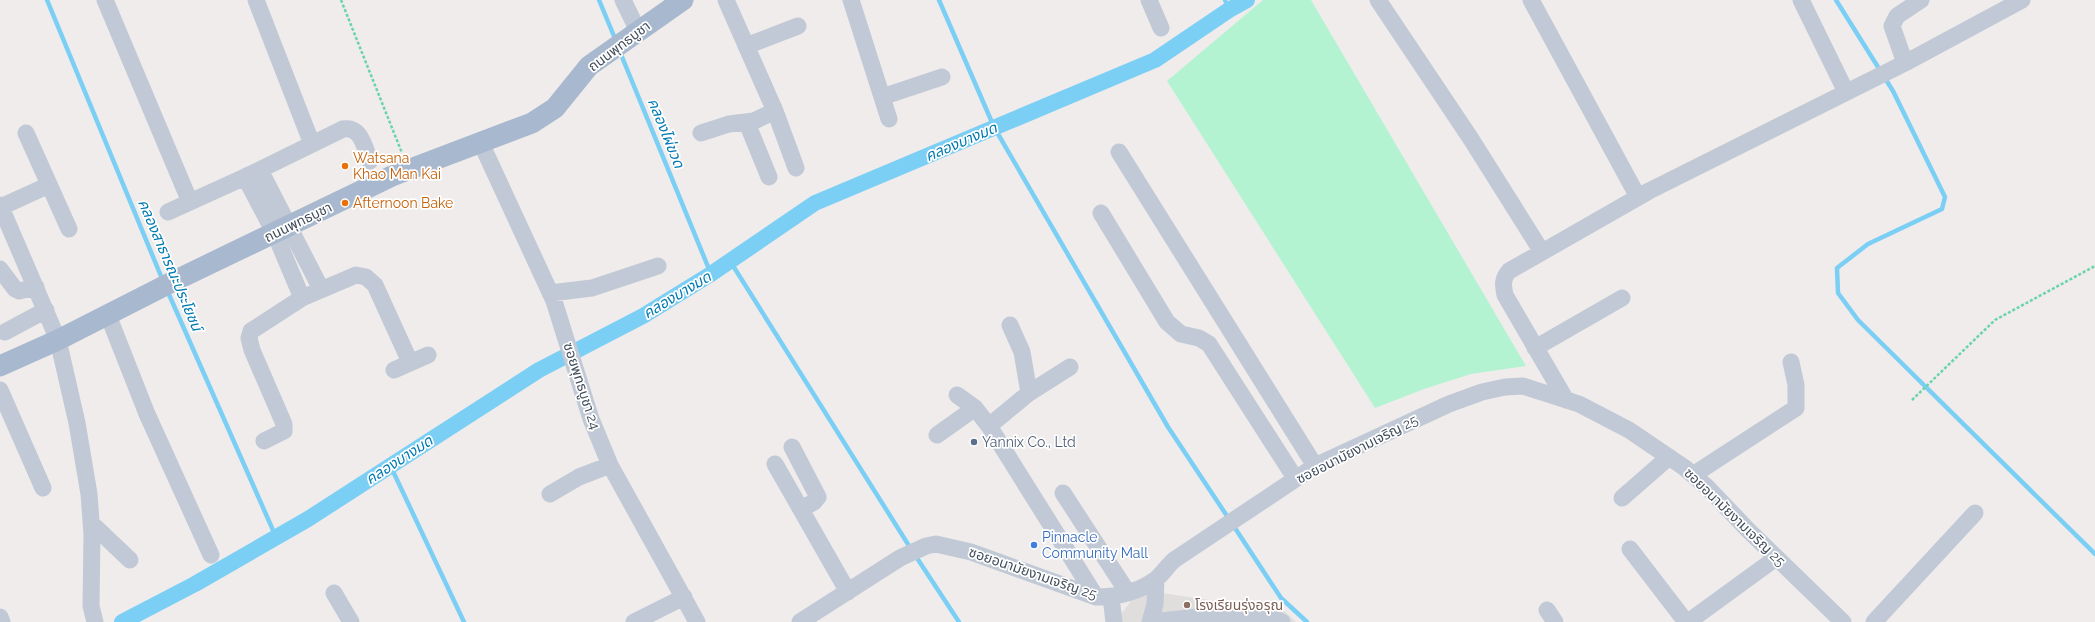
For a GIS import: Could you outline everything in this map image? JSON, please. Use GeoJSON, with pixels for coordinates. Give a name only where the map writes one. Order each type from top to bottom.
{"type":"FeatureCollection","features":[{"type":"Feature","properties":{"kind":"main road","name":"ถนนพุทธบูชา"},"geometry":{"type":"LineString","coordinates":[[0,366],[58,340],[163,286],[408,169],[532,123],[544,116],[564,99],[589,66],[683,0]]}},
{"type":"Feature","properties":{"kind":"street"},"geometry":{"type":"LineString","coordinates":[[106,0],[190,202]]}},
{"type":"Feature","properties":{"kind":"street"},"geometry":{"type":"LineString","coordinates":[[256,0],[312,144]]}},
{"type":"Feature","properties":{"kind":"street"},"geometry":{"type":"LineString","coordinates":[[622,0],[631,36]]}},
{"type":"Feature","properties":{"kind":"street"},"geometry":{"type":"LineString","coordinates":[[726,0],[775,111],[796,168]]}},
{"type":"Feature","properties":{"kind":"street"},"geometry":{"type":"LineString","coordinates":[[851,0],[889,119]]}},
{"type":"Feature","properties":{"kind":"street"},"geometry":{"type":"LineString","coordinates":[[1149,0],[1161,28]]}},
{"type":"Feature","properties":{"kind":"street"},"geometry":{"type":"LineString","coordinates":[[1378,0],[1470,138],[1542,252]]}},
{"type":"Feature","properties":{"kind":"street"},"geometry":{"type":"LineString","coordinates":[[1531,0],[1638,197]]}},
{"type":"Feature","properties":{"kind":"street"},"geometry":{"type":"LineString","coordinates":[[1801,0],[1846,92]]}},
{"type":"Feature","properties":{"kind":"street"},"geometry":{"type":"LineString","coordinates":[[1905,62],[1892,26],[1897,16],[1921,0]]}},
{"type":"Feature","properties":{"kind":"street"},"geometry":{"type":"LineString","coordinates":[[1566,400],[1510,306],[1505,295],[1502,283],[1504,277],[1509,271],[1638,197],[1861,85],[2022,0]]}},
{"type":"Feature","properties":{"kind":"street"},"geometry":{"type":"LineString","coordinates":[[746,46],[798,26]]}},
{"type":"Feature","properties":{"kind":"street"},"geometry":{"type":"LineString","coordinates":[[882,97],[942,77]]}},
{"type":"Feature","properties":{"kind":"street"},"geometry":{"type":"LineString","coordinates":[[701,133],[725,125],[747,123],[775,111]]}},
{"type":"Feature","properties":{"kind":"street"},"geometry":{"type":"LineString","coordinates":[[747,123],[768,177]]}},
{"type":"Feature","properties":{"kind":"street"},"geometry":{"type":"LineString","coordinates":[[168,212],[260,170],[343,129],[351,128],[357,131],[370,160]]}},
{"type":"Feature","properties":{"kind":"street"},"geometry":{"type":"LineString","coordinates":[[26,134],[69,229]]}},
{"type":"Feature","properties":{"kind":"street","name":"ซอยพุทธบูชา 24"},"geometry":{"type":"LineString","coordinates":[[481,143],[552,297],[591,418],[610,465],[697,622]]}},
{"type":"Feature","properties":{"kind":"street"},"geometry":{"type":"LineString","coordinates":[[1119,152],[1315,466]]}},
{"type":"Feature","properties":{"kind":"street"},"geometry":{"type":"LineString","coordinates":[[260,170],[282,230],[302,298]]}},
{"type":"Feature","properties":{"kind":"street"},"geometry":{"type":"LineString","coordinates":[[245,177],[321,289]]}},
{"type":"Feature","properties":{"kind":"street"},"geometry":{"type":"LineString","coordinates":[[49,185],[0,206],[58,340],[77,423],[89,494],[91,523],[90,606],[95,622]]}},
{"type":"Feature","properties":{"kind":"street"},"geometry":{"type":"LineString","coordinates":[[1100,213],[1167,322],[1181,334],[1199,338],[1209,344],[1295,478]]}},
{"type":"Feature","properties":{"kind":"street"},"geometry":{"type":"LineString","coordinates":[[552,297],[592,288],[658,266]]}},
{"type":"Feature","properties":{"kind":"street"},"geometry":{"type":"LineString","coordinates":[[0,269],[15,289],[19,291],[36,287]]}},
{"type":"Feature","properties":{"kind":"street"},"geometry":{"type":"LineString","coordinates":[[264,441],[284,431],[284,424],[252,350],[249,338],[251,332],[302,298],[356,275],[362,275],[370,279],[375,285],[410,362]]}},
{"type":"Feature","properties":{"kind":"street"},"geometry":{"type":"LineString","coordinates":[[1535,348],[1622,298]]}},
{"type":"Feature","properties":{"kind":"street"},"geometry":{"type":"LineString","coordinates":[[5,332],[46,310]]}},
{"type":"Feature","properties":{"kind":"street"},"geometry":{"type":"LineString","coordinates":[[108,314],[147,414],[211,555]]}},
{"type":"Feature","properties":{"kind":"street"},"geometry":{"type":"LineString","coordinates":[[1010,325],[1022,352],[1029,393]]}},
{"type":"Feature","properties":{"kind":"street"},"geometry":{"type":"LineString","coordinates":[[394,370],[428,355]]}},
{"type":"Feature","properties":{"kind":"street"},"geometry":{"type":"LineString","coordinates":[[1693,475],[1796,408],[1796,385],[1792,362]]}},
{"type":"Feature","properties":{"kind":"street"},"geometry":{"type":"LineString","coordinates":[[989,426],[1029,393],[1070,366]]}},
{"type":"Feature","properties":{"kind":"street","name":"ซอยอนามัยงามเจริญ 25"},"geometry":{"type":"LineString","coordinates":[[800,622],[900,558],[926,546],[936,544],[971,552],[1103,597],[1128,593],[1156,579],[1174,560],[1315,466],[1417,418],[1482,392],[1505,387],[1524,386],[1579,404],[1629,430],[1669,457],[1693,475],[1776,558],[1844,622]]}},
{"type":"Feature","properties":{"kind":"street"},"geometry":{"type":"LineString","coordinates":[[0,390],[43,488]]}},
{"type":"Feature","properties":{"kind":"street"},"geometry":{"type":"LineString","coordinates":[[957,395],[975,408],[989,426],[1103,597],[1114,622]]}},
{"type":"Feature","properties":{"kind":"street"},"geometry":{"type":"LineString","coordinates":[[937,435],[975,408]]}},
{"type":"Feature","properties":{"kind":"street"},"geometry":{"type":"LineString","coordinates":[[792,446],[818,497],[814,502],[801,509]]}},
{"type":"Feature","properties":{"kind":"street"},"geometry":{"type":"LineString","coordinates":[[1622,498],[1669,457]]}},
{"type":"Feature","properties":{"kind":"street"},"geometry":{"type":"LineString","coordinates":[[775,464],[848,592]]}},
{"type":"Feature","properties":{"kind":"street"},"geometry":{"type":"LineString","coordinates":[[550,494],[579,478],[610,465]]}},
{"type":"Feature","properties":{"kind":"street"},"geometry":{"type":"LineString","coordinates":[[1063,493],[1128,593]]}},
{"type":"Feature","properties":{"kind":"street"},"geometry":{"type":"LineString","coordinates":[[1874,622],[1975,512]]}},
{"type":"Feature","properties":{"kind":"street"},"geometry":{"type":"LineString","coordinates":[[91,523],[130,560]]}},
{"type":"Feature","properties":{"kind":"street"},"geometry":{"type":"LineString","coordinates":[[1630,549],[1687,622],[1776,558]]}},
{"type":"Feature","properties":{"kind":"street"},"geometry":{"type":"LineString","coordinates":[[1156,579],[1155,604],[1151,622],[1240,614],[1272,618],[1282,622]]}},
{"type":"Feature","properties":{"kind":"street"},"geometry":{"type":"LineString","coordinates":[[334,593],[351,622]]}},
{"type":"Feature","properties":{"kind":"street"},"geometry":{"type":"LineString","coordinates":[[634,622],[684,597]]}},
{"type":"Feature","properties":{"kind":"street"},"geometry":{"type":"LineString","coordinates":[[0,617],[2,622]]}},
{"type":"Feature","properties":{"kind":"path"},"geometry":{"type":"LineString","coordinates":[[341,0],[408,169]]}},
{"type":"Feature","properties":{"kind":"path"},"geometry":{"type":"LineString","coordinates":[[1912,400],[1995,320],[2095,266]]}},
{"type":"Feature","properties":{"kind":"shaded area","name":"โรงเรียนรุ่งอรุณ"},"geometry":{"type":"Polygon","coordinates":[[[1148,591],[1284,611],[1296,622],[1115,622],[1132,600],[1148,591]]]}},
{"type":"Feature","properties":{"kind":"green space"},"geometry":{"type":"Polygon","coordinates":[[[1263,0],[1311,0],[1526,366],[1471,374],[1424,389],[1375,408],[1167,81],[1263,0]]]}},
{"type":"Feature","properties":{"kind":"waterway","name":"คลองสาธารณะประโยชน์"},"geometry":{"type":"LineString","coordinates":[[47,0],[163,281]]}},
{"type":"Feature","properties":{"kind":"waterway","name":"คลองไผ่ขวด"},"geometry":{"type":"LineString","coordinates":[[599,0],[616,41]]}},
{"type":"Feature","properties":{"kind":"waterway"},"geometry":{"type":"LineString","coordinates":[[939,0],[994,127],[1168,427],[1229,519]]}},
{"type":"Feature","properties":{"kind":"waterway"},"geometry":{"type":"LineString","coordinates":[[1225,0],[1229,10]]}},
{"type":"Feature","properties":{"kind":"waterway","name":"คลองบางมด"},"geometry":{"type":"LineString","coordinates":[[122,622],[195,584],[308,519],[539,370],[643,316],[711,274],[815,203],[1155,60],[1229,10],[1247,0]]}},
{"type":"Feature","properties":{"kind":"waterway"},"geometry":{"type":"LineString","coordinates":[[1836,0],[1893,91],[1945,197],[1942,209],[1868,244],[1837,268],[1838,293],[1858,320],[2095,554]]}},
{"type":"Feature","properties":{"kind":"waterway","name":"คลองไผ่ขวด"},"geometry":{"type":"LineString","coordinates":[[620,52],[711,274]]}},
{"type":"Feature","properties":{"kind":"waterway"},"geometry":{"type":"LineString","coordinates":[[730,261],[911,549]]}},
{"type":"Feature","properties":{"kind":"waterway","name":"คลองสาธารณะประโยชน์"},"geometry":{"type":"LineString","coordinates":[[167,290],[276,537]]}},
{"type":"Feature","properties":{"kind":"waterway"},"geometry":{"type":"LineString","coordinates":[[391,467],[464,622]]}},
{"type":"Feature","properties":{"kind":"waterway"},"geometry":{"type":"LineString","coordinates":[[1233,525],[1281,598],[1307,622]]}},
{"type":"Feature","properties":{"kind":"waterway"},"geometry":{"type":"LineString","coordinates":[[915,555],[959,622]]}},
{"type":"Feature","properties":{"kind":"place","name":"Watsana Khao Man Kai"},"geometry":{"type":"Point","coordinates":[345,166]}},
{"type":"Feature","properties":{"kind":"place","name":"Afternoon Bake"},"geometry":{"type":"Point","coordinates":[345,203]}},
{"type":"Feature","properties":{"kind":"place","name":"Yannix Co., Ltd"},"geometry":{"type":"Point","coordinates":[974,442]}},
{"type":"Feature","properties":{"kind":"place","name":"Pinnacle Community Mall"},"geometry":{"type":"Point","coordinates":[1034,545]}},
{"type":"Feature","properties":{"kind":"place","name":"โรงเรียนรุ่งอรุณ"},"geometry":{"type":"Point","coordinates":[1187,605]}}]}
